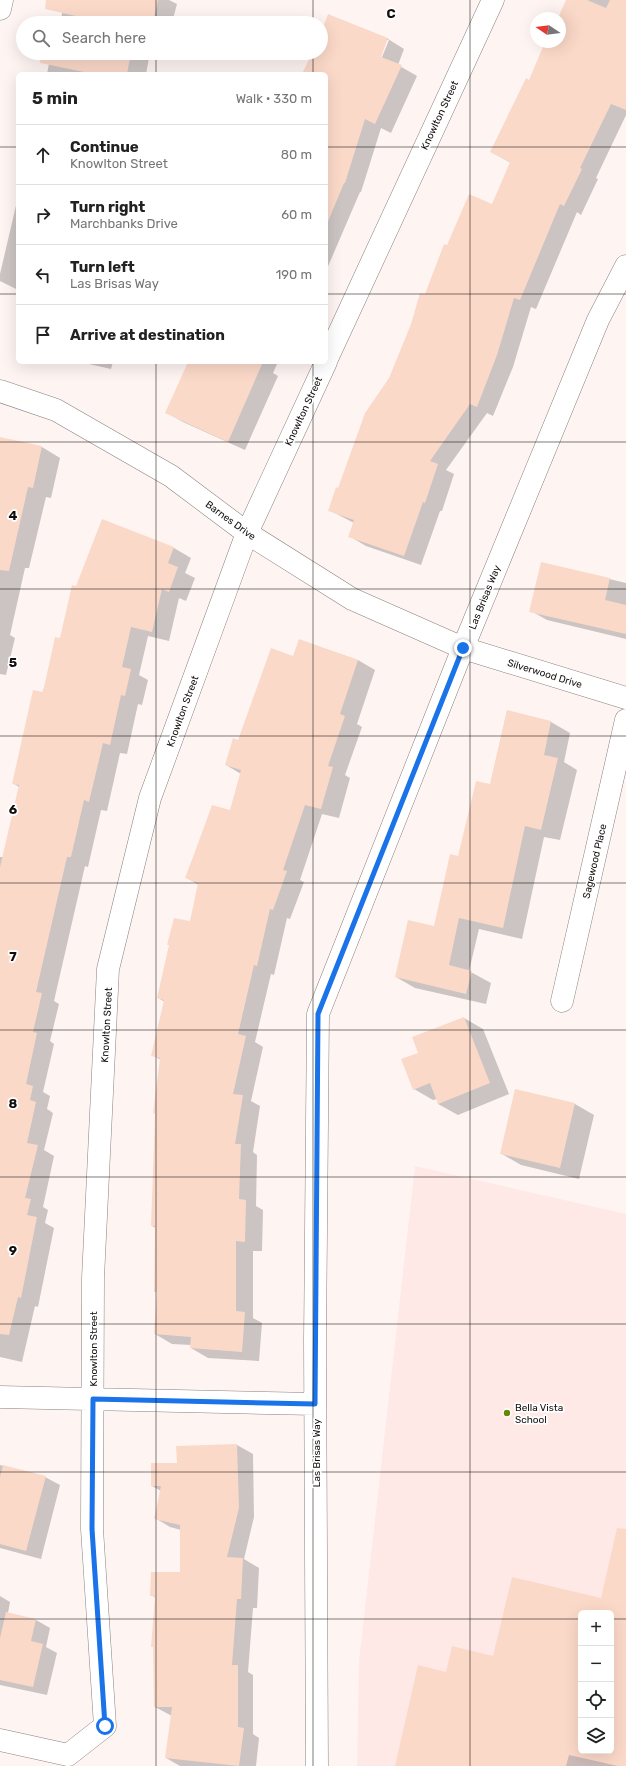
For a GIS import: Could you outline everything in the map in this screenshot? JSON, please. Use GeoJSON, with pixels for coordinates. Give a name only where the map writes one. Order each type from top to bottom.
{"type":"FeatureCollection","features":[{"type":"Feature","properties":{"kind":"street"},"geometry":{"type":"LineString","coordinates":[[0,9],[2,0]]}},
{"type":"Feature","properties":{"kind":"street","name":"Knowlton Street"},"geometry":{"type":"LineString","coordinates":[[328,358],[493,0]]}},
{"type":"Feature","properties":{"kind":"street","name":"Las Brisas Way"},"geometry":{"type":"LineString","coordinates":[[317,1766],[315,1404],[318,1014],[463,648],[598,320],[626,266]]}},
{"type":"Feature","properties":{"kind":"street","name":"Knowlton Street"},"geometry":{"type":"LineString","coordinates":[[0,1740],[68,1755],[105,1726],[92,1529],[93,1278],[108,969],[150,798],[247,533],[325,364]]}},
{"type":"Feature","properties":{"kind":"street","name":"Barnes Drive"},"geometry":{"type":"LineString","coordinates":[[0,391],[56,410],[171,476],[247,533],[352,599],[463,648]]}},
{"type":"Feature","properties":{"kind":"street","name":"Silverwood Drive"},"geometry":{"type":"LineString","coordinates":[[463,648],[626,698]]}},
{"type":"Feature","properties":{"kind":"street","name":"Sagewood Place"},"geometry":{"type":"LineString","coordinates":[[562,1001],[626,720]]}},
{"type":"Feature","properties":{"kind":"street"},"geometry":{"type":"LineString","coordinates":[[0,1397],[315,1404]]}},
{"type":"Feature","properties":{"kind":"shaded area","name":"Bella Vista School"},"geometry":{"type":"Polygon","coordinates":[[[415,1166],[626,1214],[626,1766],[357,1766],[359,1661],[415,1166]]]}},
{"type":"Feature","properties":{"kind":"building"},"geometry":{"type":"Polygon","coordinates":[[[46,0],[158,0],[155,16],[76,16],[45,9],[46,0]]]}},
{"type":"Feature","properties":{"kind":"building"},"geometry":{"type":"Polygon","coordinates":[[[566,0],[587,0],[606,8],[610,0],[626,0],[626,110],[611,104],[580,168],[582,169],[564,206],[560,204],[520,300],[514,298],[497,355],[477,407],[470,404],[430,461],[438,464],[425,503],[423,502],[404,556],[348,537],[354,520],[328,511],[336,487],[338,488],[365,413],[389,378],[411,324],[420,293],[425,294],[444,244],[447,245],[469,194],[492,204],[510,162],[490,152],[526,78],[529,80],[542,48],[566,48],[566,12],[561,12],[566,0]]]}},
{"type":"Feature","properties":{"kind":"building"},"geometry":{"type":"Polygon","coordinates":[[[328,14],[388,38],[381,57],[402,65],[375,124],[365,119],[345,183],[328,222],[328,72],[303,72],[309,60],[328,60],[328,14]]]}},
{"type":"Feature","properties":{"kind":"building"},"geometry":{"type":"Polygon","coordinates":[[[40,60],[130,60],[127,72],[84,72],[40,63],[40,60]]]}},
{"type":"Feature","properties":{"kind":"building"},"geometry":{"type":"Polygon","coordinates":[[[187,364],[262,364],[228,442],[165,413],[187,364]]]}},
{"type":"Feature","properties":{"kind":"building"},"geometry":{"type":"Polygon","coordinates":[[[0,437],[42,446],[33,488],[28,487],[9,571],[0,570],[0,437]]]}},
{"type":"Feature","properties":{"kind":"building"},"geometry":{"type":"Polygon","coordinates":[[[102,519],[174,547],[168,563],[178,567],[169,592],[162,589],[152,632],[131,627],[122,667],[131,669],[125,696],[121,695],[110,745],[103,743],[89,802],[84,800],[71,857],[67,857],[36,992],[42,993],[33,1032],[37,1033],[26,1084],[33,1086],[30,1100],[36,1102],[27,1143],[38,1145],[25,1198],[31,1199],[27,1215],[37,1217],[21,1298],[18,1297],[9,1335],[0,1334],[0,867],[19,785],[12,784],[33,690],[43,692],[55,637],[60,638],[72,585],[76,586],[102,519]]]}},
{"type":"Feature","properties":{"kind":"building"},"geometry":{"type":"Polygon","coordinates":[[[541,562],[610,578],[605,600],[626,605],[626,634],[529,612],[541,562]]]}},
{"type":"Feature","properties":{"kind":"building"},"geometry":{"type":"Polygon","coordinates":[[[299,639],[358,660],[340,714],[345,716],[328,766],[333,767],[321,809],[305,805],[283,870],[287,871],[273,910],[270,909],[257,966],[254,965],[238,1034],[246,1036],[233,1094],[243,1095],[235,1144],[241,1144],[239,1199],[246,1200],[245,1242],[236,1241],[236,1311],[245,1312],[242,1352],[190,1348],[191,1337],[154,1334],[157,1292],[154,1292],[155,1226],[151,1226],[155,1114],[153,1113],[160,1058],[151,1056],[164,1000],[157,998],[169,945],[167,945],[174,918],[190,921],[198,883],[185,878],[212,805],[230,810],[241,770],[225,765],[233,738],[238,740],[271,648],[293,656],[299,639]]]}},
{"type":"Feature","properties":{"kind":"building"},"geometry":{"type":"Polygon","coordinates":[[[507,710],[551,721],[544,755],[558,758],[541,830],[525,826],[503,928],[459,918],[449,965],[472,971],[466,994],[395,977],[408,920],[434,926],[450,854],[458,856],[476,781],[490,784],[507,710]]]}},
{"type":"Feature","properties":{"kind":"building"},"geometry":{"type":"Polygon","coordinates":[[[464,1017],[490,1083],[438,1104],[430,1083],[413,1090],[401,1059],[418,1053],[412,1037],[464,1017]]]}},
{"type":"Feature","properties":{"kind":"building"},"geometry":{"type":"Polygon","coordinates":[[[515,1089],[575,1103],[560,1168],[500,1154],[515,1089]]]}},
{"type":"Feature","properties":{"kind":"building"},"geometry":{"type":"Polygon","coordinates":[[[237,1444],[239,1508],[227,1557],[243,1558],[241,1599],[237,1599],[232,1665],[238,1665],[238,1727],[244,1728],[239,1766],[165,1758],[172,1707],[154,1707],[153,1647],[151,1647],[155,1596],[150,1596],[151,1572],[180,1572],[180,1525],[154,1519],[161,1486],[151,1486],[151,1463],[177,1463],[176,1446],[237,1444]]]}},
{"type":"Feature","properties":{"kind":"building"},"geometry":{"type":"Polygon","coordinates":[[[3,1465],[46,1476],[26,1551],[0,1544],[0,1477],[3,1465]]]}},
{"type":"Feature","properties":{"kind":"building"},"geometry":{"type":"Polygon","coordinates":[[[617,1528],[626,1529],[626,1766],[618,1766],[569,1755],[566,1766],[395,1766],[418,1665],[446,1672],[452,1646],[493,1656],[512,1577],[601,1598],[617,1528]]]}},
{"type":"Feature","properties":{"kind":"building"},"geometry":{"type":"Polygon","coordinates":[[[6,1612],[36,1619],[31,1641],[43,1644],[33,1687],[0,1680],[0,1638],[6,1612]]]}},
{"type":"Feature","properties":{"kind":"place","name":"Bella Vista School"},"geometry":{"type":"Point","coordinates":[507,1413]}},
{"type":"Feature","properties":{"kind":"route"},"geometry":{"type":"LineString","coordinates":[[105,1726],[92,1529],[93,1399],[315,1404],[318,1014],[463,648]]}}]}
